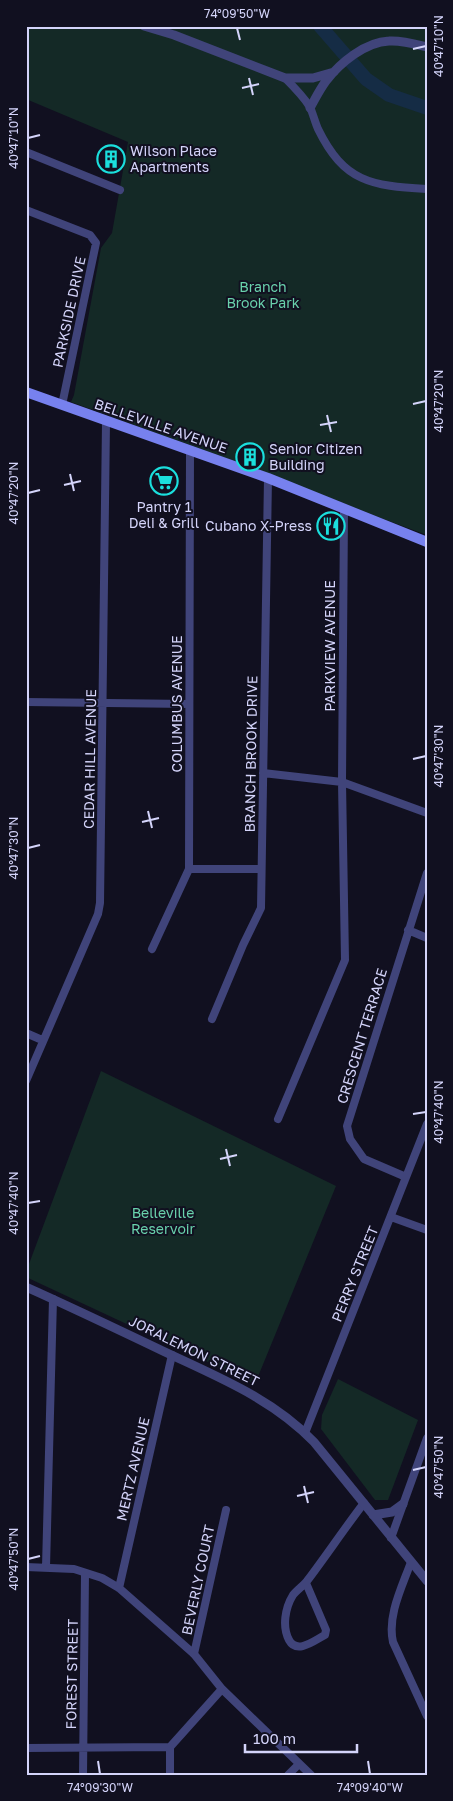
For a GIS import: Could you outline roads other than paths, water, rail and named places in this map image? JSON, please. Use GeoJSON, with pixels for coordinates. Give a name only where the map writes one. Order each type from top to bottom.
{"type":"FeatureCollection","features":[{"type":"Feature","properties":{"kind":"main road","name":"BELLEVILLE AVENUE"},"geometry":{"type":"LineString","coordinates":[[26,392],[268,478],[427,542]]}},
{"type":"Feature","properties":{"kind":"street"},"geometry":{"type":"LineString","coordinates":[[144,26],[174,35],[285,78],[313,78],[334,72]]}},
{"type":"Feature","properties":{"kind":"street"},"geometry":{"type":"LineString","coordinates":[[310,108],[325,82],[334,72],[363,49],[376,42],[390,41],[427,48]]}},
{"type":"Feature","properties":{"kind":"street"},"geometry":{"type":"LineString","coordinates":[[285,78],[298,91],[310,108],[324,140],[348,171],[372,182],[407,188],[427,189]]}},
{"type":"Feature","properties":{"kind":"street"},"geometry":{"type":"LineString","coordinates":[[26,152],[120,190]]}},
{"type":"Feature","properties":{"kind":"street","name":"PARKSIDE DRIVE"},"geometry":{"type":"LineString","coordinates":[[26,210],[90,235],[96,243],[62,405]]}},
{"type":"Feature","properties":{"kind":"street","name":"CEDAR HILL AVENUE"},"geometry":{"type":"LineString","coordinates":[[26,1081],[42,1040],[98,914],[100,903],[106,422]]}},
{"type":"Feature","properties":{"kind":"street","name":"COLUMBUS AVENUE"},"geometry":{"type":"LineString","coordinates":[[152,949],[189,869],[190,451]]}},
{"type":"Feature","properties":{"kind":"street","name":"BRANCH BROOK DRIVE"},"geometry":{"type":"LineString","coordinates":[[212,1019],[261,908],[268,478]]}},
{"type":"Feature","properties":{"kind":"street","name":"PARKVIEW AVENUE"},"geometry":{"type":"LineString","coordinates":[[278,1119],[345,960],[342,782],[344,510]]}},
{"type":"Feature","properties":{"kind":"street"},"geometry":{"type":"LineString","coordinates":[[26,702],[189,704]]}},
{"type":"Feature","properties":{"kind":"street"},"geometry":{"type":"LineString","coordinates":[[263,773],[342,782],[427,813],[427,809]]}},
{"type":"Feature","properties":{"kind":"street"},"geometry":{"type":"LineString","coordinates":[[189,869],[261,869]]}},
{"type":"Feature","properties":{"kind":"street","name":"CRESCENT TERRACE"},"geometry":{"type":"LineString","coordinates":[[406,1177],[364,1159],[350,1139],[347,1126],[427,873]]}},
{"type":"Feature","properties":{"kind":"street"},"geometry":{"type":"LineString","coordinates":[[408,930],[427,938]]}},
{"type":"Feature","properties":{"kind":"street"},"geometry":{"type":"LineString","coordinates":[[26,1033],[42,1040]]}},
{"type":"Feature","properties":{"kind":"street","name":"PERRY STREET"},"geometry":{"type":"LineString","coordinates":[[305,1433],[427,1124]]}},
{"type":"Feature","properties":{"kind":"street"},"geometry":{"type":"LineString","coordinates":[[391,1217],[427,1230]]}},
{"type":"Feature","properties":{"kind":"street","name":"JORALEMON STREET"},"geometry":{"type":"LineString","coordinates":[[26,1287],[228,1381],[276,1409],[305,1433],[427,1581]]}},
{"type":"Feature","properties":{"kind":"street"},"geometry":{"type":"LineString","coordinates":[[46,1567],[53,1299]]}},
{"type":"Feature","properties":{"kind":"street","name":"MERTZ AVENUE"},"geometry":{"type":"LineString","coordinates":[[119,1588],[172,1355]]}},
{"type":"Feature","properties":{"kind":"street"},"geometry":{"type":"LineString","coordinates":[[391,1538],[426,1443]]}},
{"type":"Feature","properties":{"kind":"street"},"geometry":{"type":"LineString","coordinates":[[306,1583],[326,1630],[326,1635],[305,1646],[298,1647],[292,1645],[284,1626],[289,1604],[294,1594],[306,1583],[364,1503]]}},
{"type":"Feature","properties":{"kind":"street"},"geometry":{"type":"LineString","coordinates":[[373,1515],[392,1512],[403,1504]]}},
{"type":"Feature","properties":{"kind":"street","name":"BEVERLY COURT"},"geometry":{"type":"LineString","coordinates":[[194,1654],[226,1510]]}},
{"type":"Feature","properties":{"kind":"street"},"geometry":{"type":"LineString","coordinates":[[411,1562],[392,1618],[391,1635],[427,1716]]}},
{"type":"Feature","properties":{"kind":"street"},"geometry":{"type":"LineString","coordinates":[[26,1567],[74,1569],[102,1578],[119,1588],[194,1654],[222,1688],[311,1775]]}},
{"type":"Feature","properties":{"kind":"street","name":"FOREST STREET"},"geometry":{"type":"LineString","coordinates":[[83,1775],[86,1573]]}},
{"type":"Feature","properties":{"kind":"street"},"geometry":{"type":"LineString","coordinates":[[170,1775],[170,1747],[222,1688]]}},
{"type":"Feature","properties":{"kind":"street"},"geometry":{"type":"LineString","coordinates":[[26,1748],[170,1747]]}},
{"type":"Feature","properties":{"kind":"street"},"geometry":{"type":"LineString","coordinates":[[288,1775],[299,1764]]}},
{"type":"Feature","properties":{"kind":"waterway"},"geometry":{"type":"LineString","coordinates":[[320,26],[366,79],[389,95],[427,108]]}},
{"type":"Feature","properties":{"kind":"place","name":"Wilson Place Apartments"},"geometry":{"type":"Point","coordinates":[111,159]}},
{"type":"Feature","properties":{"kind":"place","name":"Senior Citizen Building"},"geometry":{"type":"Point","coordinates":[250,457]}},
{"type":"Feature","properties":{"kind":"place","name":"Pantry 1 Deli & Grill"},"geometry":{"type":"Point","coordinates":[164,481]}},
{"type":"Feature","properties":{"kind":"place","name":"Cubano X-Press"},"geometry":{"type":"Point","coordinates":[331,526]}},
{"type":"Feature","properties":{"kind":"park label","name":"Branch Brook Park"},"geometry":{"type":"Point","coordinates":[263,296]}},
{"type":"Feature","properties":{"kind":"park label","name":"Belleville Reservoir"},"geometry":{"type":"Point","coordinates":[163,1222]}}]}
